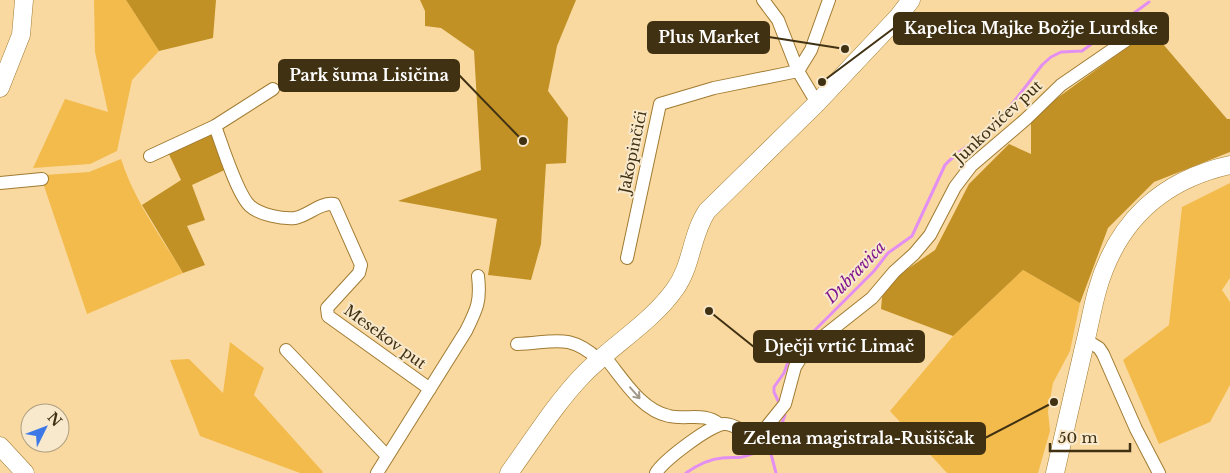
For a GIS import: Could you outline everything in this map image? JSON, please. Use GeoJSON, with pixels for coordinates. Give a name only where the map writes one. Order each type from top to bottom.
{"type":"FeatureCollection","features":[{"type":"Feature","properties":{"kind":"street"},"geometry":{"type":"LineString","coordinates":[[0,88],[21,36],[24,0]]}},
{"type":"Feature","properties":{"kind":"street"},"geometry":{"type":"LineString","coordinates":[[763,0],[778,20],[798,70],[818,103]]}},
{"type":"Feature","properties":{"kind":"street"},"geometry":{"type":"LineString","coordinates":[[798,70],[811,50],[829,0]]}},
{"type":"Feature","properties":{"kind":"street"},"geometry":{"type":"LineString","coordinates":[[509,473],[566,394],[601,358],[663,305],[677,286],[686,265],[698,226],[707,211],[818,103],[898,17],[911,0]]}},
{"type":"Feature","properties":{"kind":"street","name":"Junkovićev put"},"geometry":{"type":"LineString","coordinates":[[601,358],[637,397],[652,409],[670,416],[710,418],[719,424],[729,424],[752,435],[760,433],[785,404],[795,367],[805,351],[872,298],[894,272],[914,254],[930,236],[955,187],[971,166],[1026,119],[1061,85],[1144,28]]}},
{"type":"Feature","properties":{"kind":"street","name":"Jakopinčići"},"geometry":{"type":"LineString","coordinates":[[626,258],[660,104],[714,88],[798,70]]}},
{"type":"Feature","properties":{"kind":"street"},"geometry":{"type":"LineString","coordinates":[[150,156],[214,126],[273,89]]}},
{"type":"Feature","properties":{"kind":"street","name":"Mesekov put"},"geometry":{"type":"LineString","coordinates":[[214,126],[241,193],[251,207],[282,217],[296,218],[328,203],[334,204],[361,265],[359,273],[327,308],[328,316],[430,389]]}},
{"type":"Feature","properties":{"kind":"street"},"geometry":{"type":"LineString","coordinates":[[1055,473],[1098,290],[1116,243],[1129,223],[1152,200],[1182,181],[1230,164]]}},
{"type":"Feature","properties":{"kind":"street"},"geometry":{"type":"LineString","coordinates":[[0,183],[42,179]]}},
{"type":"Feature","properties":{"kind":"street","name":"Mesekov put"},"geometry":{"type":"LineString","coordinates":[[377,473],[466,331],[477,309],[480,293],[478,276]]}},
{"type":"Feature","properties":{"kind":"street"},"geometry":{"type":"LineString","coordinates":[[1086,340],[1099,348],[1103,354],[1136,429],[1159,473]]}},
{"type":"Feature","properties":{"kind":"street"},"geometry":{"type":"LineString","coordinates":[[517,344],[574,343],[601,358]]}},
{"type":"Feature","properties":{"kind":"street"},"geometry":{"type":"LineString","coordinates":[[286,350],[387,456]]}},
{"type":"Feature","properties":{"kind":"street"},"geometry":{"type":"LineString","coordinates":[[656,473],[674,453],[719,424]]}},
{"type":"Feature","properties":{"kind":"street"},"geometry":{"type":"LineString","coordinates":[[0,446],[25,473]]}},
{"type":"Feature","properties":{"kind":"shaded area"},"geometry":{"type":"Polygon","coordinates":[[[94,0],[126,0],[159,51],[132,80],[117,151],[90,164],[33,168],[65,99],[108,112],[95,52],[94,0]]]}},
{"type":"Feature","properties":{"kind":"shaded area"},"geometry":{"type":"Polygon","coordinates":[[[126,0],[216,0],[213,38],[159,51],[126,0]]]}},
{"type":"Feature","properties":{"kind":"shaded area"},"geometry":{"type":"Polygon","coordinates":[[[420,0],[576,0],[557,46],[548,91],[568,118],[566,163],[546,164],[541,244],[531,280],[488,275],[497,219],[398,201],[481,170],[474,51],[441,28],[425,26],[425,11],[420,0]]]}},
{"type":"Feature","properties":{"kind":"shaded area"},"geometry":{"type":"Polygon","coordinates":[[[1151,30],[1227,119],[1230,119],[1230,152],[1154,182],[1108,228],[1080,303],[1023,270],[953,336],[881,309],[883,286],[935,250],[969,184],[1009,144],[1031,154],[1031,117],[1151,30]]]}},
{"type":"Feature","properties":{"kind":"shaded area"},"geometry":{"type":"Polygon","coordinates":[[[208,126],[229,168],[192,185],[205,220],[187,226],[205,265],[183,273],[142,205],[181,180],[167,150],[208,126]]]}},
{"type":"Feature","properties":{"kind":"shaded area"},"geometry":{"type":"Polygon","coordinates":[[[121,159],[126,174],[141,204],[183,273],[87,314],[44,186],[44,175],[89,172],[121,159]]]}},
{"type":"Feature","properties":{"kind":"shaded area"},"geometry":{"type":"Polygon","coordinates":[[[1230,183],[1230,278],[1222,290],[1230,302],[1230,385],[1210,422],[1159,444],[1123,360],[1169,325],[1182,207],[1230,183]]]}},
{"type":"Feature","properties":{"kind":"shaded area"},"geometry":{"type":"Polygon","coordinates":[[[1023,270],[1080,303],[1070,351],[1053,383],[1048,411],[1050,431],[1038,473],[947,473],[890,411],[953,336],[1023,270]]]}},
{"type":"Feature","properties":{"kind":"shaded area"},"geometry":{"type":"Polygon","coordinates":[[[230,342],[264,368],[254,395],[322,473],[300,473],[200,436],[170,360],[189,359],[223,393],[230,342]]]}},
{"type":"Feature","properties":{"kind":"waterway","name":"Dubravica"},"geometry":{"type":"LineString","coordinates":[[780,405],[774,392],[774,387],[784,373],[794,351],[874,271],[888,253],[912,236],[945,165],[995,124],[1042,65],[1051,57],[1061,52],[1082,51],[1149,2]]}},
{"type":"Feature","properties":{"kind":"waterway","name":"Dubravica"},"geometry":{"type":"LineString","coordinates":[[686,473],[699,465],[713,460],[742,457],[757,452],[769,442],[779,429],[785,415],[784,413]]}},
{"type":"Feature","properties":{"kind":"waterway"},"geometry":{"type":"LineString","coordinates":[[761,448],[771,454],[776,473]]}},
{"type":"Feature","properties":{"kind":"place","name":"Plus Market"},"geometry":{"type":"Point","coordinates":[845,49]}},
{"type":"Feature","properties":{"kind":"place","name":"Kapelica Majke Božje Lurdske"},"geometry":{"type":"Point","coordinates":[822,82]}},
{"type":"Feature","properties":{"kind":"place","name":"Park šuma Lisičina"},"geometry":{"type":"Point","coordinates":[523,141]}},
{"type":"Feature","properties":{"kind":"place","name":"Dječji vrtić Limač"},"geometry":{"type":"Point","coordinates":[709,311]}},
{"type":"Feature","properties":{"kind":"place","name":"Zelena magistrala-Rušiščak"},"geometry":{"type":"Point","coordinates":[1054,402]}}]}
